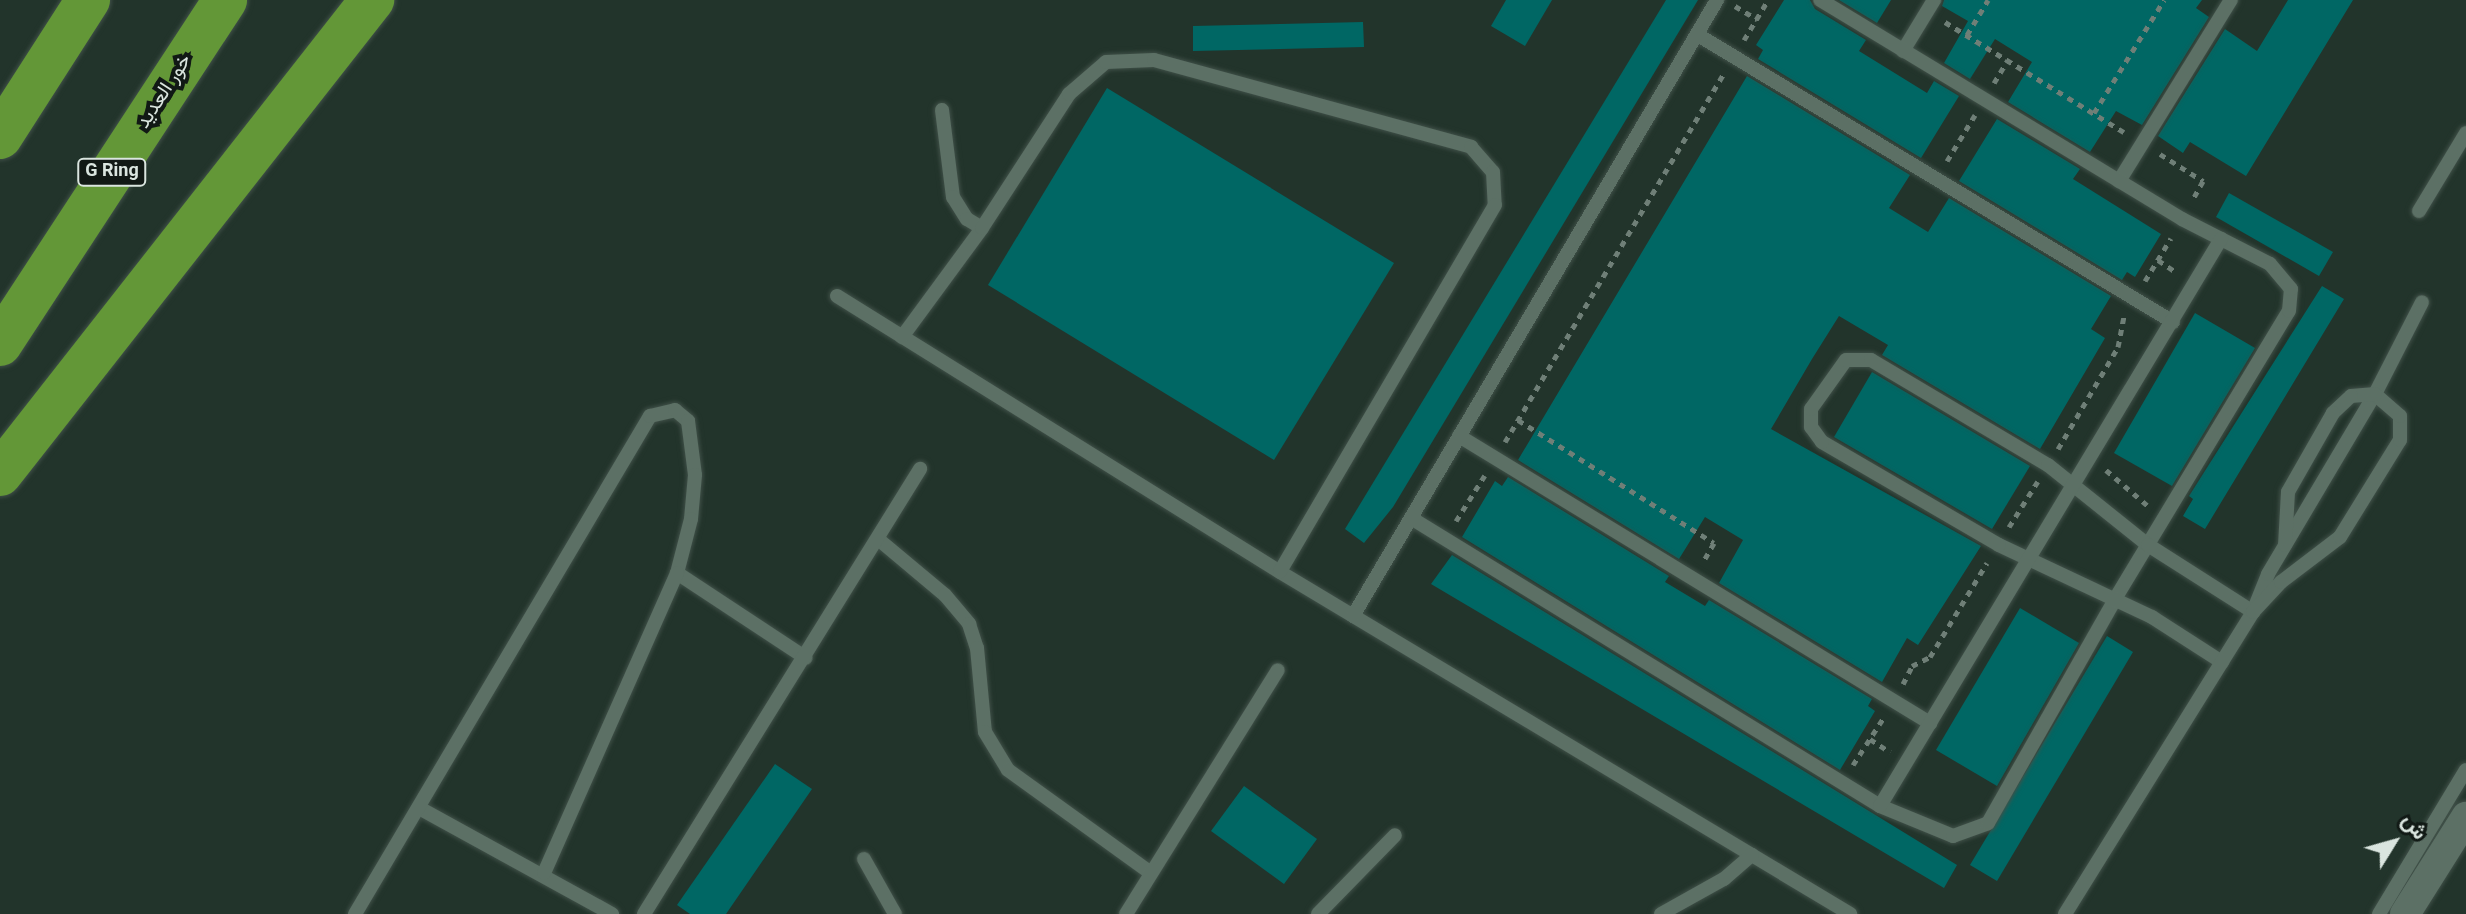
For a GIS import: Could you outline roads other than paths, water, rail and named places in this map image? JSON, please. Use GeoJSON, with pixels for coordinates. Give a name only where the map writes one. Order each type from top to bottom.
{"type":"FeatureCollection","features":[{"type":"Feature","properties":{"kind":"highway"},"geometry":{"type":"LineString","coordinates":[[2,133],[67,0]]}},
{"type":"Feature","properties":{"kind":"highway"},"geometry":{"type":"LineString","coordinates":[[2,133],[88,0]]}},
{"type":"Feature","properties":{"kind":"highway","name":"خور العديد"},"geometry":{"type":"LineString","coordinates":[[0,344],[225,0]]}},
{"type":"Feature","properties":{"kind":"highway"},"geometry":{"type":"LineString","coordinates":[[0,474],[372,0]]}},
{"type":"Feature","properties":{"kind":"street"},"geometry":{"type":"LineString","coordinates":[[2405,914],[2466,817]]}},
{"type":"Feature","properties":{"kind":"lane"},"geometry":{"type":"LineString","coordinates":[[1353,616],[1717,0]]}},
{"type":"Feature","properties":{"kind":"lane"},"geometry":{"type":"LineString","coordinates":[[1411,518],[1880,806],[1953,836],[1988,823],[2115,599],[2292,300],[2280,270],[2182,219],[1820,0]]}},
{"type":"Feature","properties":{"kind":"lane"},"geometry":{"type":"LineString","coordinates":[[2119,181],[2231,0]]}},
{"type":"Feature","properties":{"kind":"lane"},"geometry":{"type":"LineString","coordinates":[[1903,51],[1930,6]]}},
{"type":"Feature","properties":{"kind":"lane"},"geometry":{"type":"LineString","coordinates":[[1698,35],[2173,322]]}},
{"type":"Feature","properties":{"kind":"lane"},"geometry":{"type":"LineString","coordinates":[[902,337],[982,228],[1069,94],[1106,62],[1127,58],[1154,60],[1471,147],[1485,159],[1493,172],[1495,205],[1280,572]]}},
{"type":"Feature","properties":{"kind":"lane"},"geometry":{"type":"LineString","coordinates":[[942,110],[953,197],[967,219],[982,228]]}},
{"type":"Feature","properties":{"kind":"lane"},"geometry":{"type":"LineString","coordinates":[[2419,211],[2466,133]]}},
{"type":"Feature","properties":{"kind":"lane"},"geometry":{"type":"LineString","coordinates":[[1880,806],[2221,239]]}},
{"type":"Feature","properties":{"kind":"lane"},"geometry":{"type":"LineString","coordinates":[[837,296],[1280,572],[1850,914]]}},
{"type":"Feature","properties":{"kind":"lane"},"geometry":{"type":"LineString","coordinates":[[2065,914],[2075,908],[2253,612],[2285,545],[2375,394],[2422,302]]}},
{"type":"Feature","properties":{"kind":"lane"},"geometry":{"type":"LineString","coordinates":[[2222,662],[2115,599],[1999,545],[1822,442],[1811,427],[1811,409],[1839,366],[1863,357],[2048,465],[2148,545],[2253,612]]}},
{"type":"Feature","properties":{"kind":"lane"},"geometry":{"type":"LineString","coordinates":[[2253,612],[2281,582],[2340,537],[2400,440],[2400,416],[2375,394],[2351,396],[2333,413],[2288,492],[2285,545]]}},
{"type":"Feature","properties":{"kind":"lane"},"geometry":{"type":"LineString","coordinates":[[355,914],[421,809],[650,416],[667,409],[688,421],[694,452],[691,519],[677,573],[544,873]]}},
{"type":"Feature","properties":{"kind":"lane"},"geometry":{"type":"LineString","coordinates":[[1459,436],[1930,723]]}},
{"type":"Feature","properties":{"kind":"lane"},"geometry":{"type":"LineString","coordinates":[[644,914],[806,658],[920,469]]}},
{"type":"Feature","properties":{"kind":"lane"},"geometry":{"type":"LineString","coordinates":[[878,539],[945,595],[969,624],[977,648],[985,732],[1008,770],[1151,873]]}},
{"type":"Feature","properties":{"kind":"lane"},"geometry":{"type":"LineString","coordinates":[[677,573],[806,658]]}},
{"type":"Feature","properties":{"kind":"lane"},"geometry":{"type":"LineString","coordinates":[[1126,914],[1278,670]]}},
{"type":"Feature","properties":{"kind":"lane"},"geometry":{"type":"LineString","coordinates":[[2379,914],[2466,770]]}},
{"type":"Feature","properties":{"kind":"lane"},"geometry":{"type":"LineString","coordinates":[[421,809],[544,873],[591,909],[612,914]]}},
{"type":"Feature","properties":{"kind":"lane"},"geometry":{"type":"LineString","coordinates":[[1318,914],[1395,835]]}},
{"type":"Feature","properties":{"kind":"lane"},"geometry":{"type":"LineString","coordinates":[[1661,914],[1724,879],[1752,855]]}},
{"type":"Feature","properties":{"kind":"lane"},"geometry":{"type":"LineString","coordinates":[[864,859],[895,914]]}}]}
